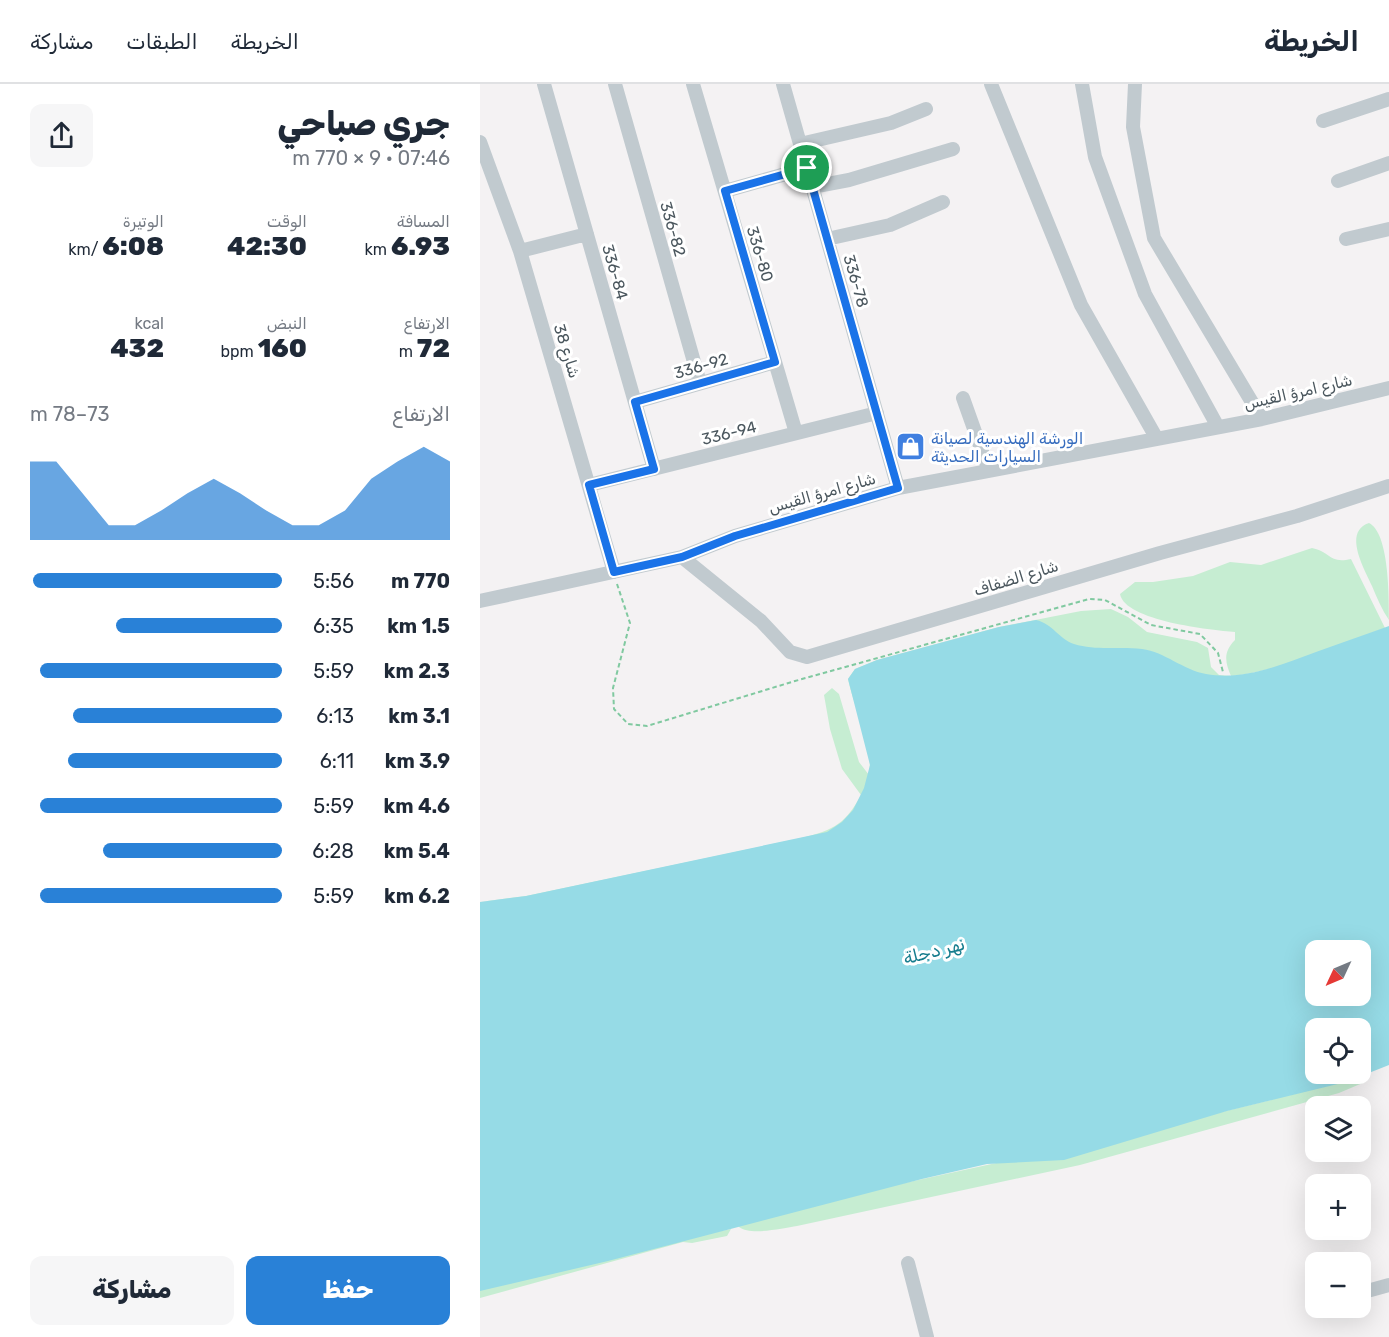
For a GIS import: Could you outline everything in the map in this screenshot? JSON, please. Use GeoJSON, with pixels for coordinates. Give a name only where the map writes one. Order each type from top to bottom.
{"type":"FeatureCollection","features":[{"type":"Feature","properties":{"kind":"street","name":"336-84"},"geometry":{"type":"LineString","coordinates":[[544,84],[654,469]]}},
{"type":"Feature","properties":{"kind":"street","name":"336-82"},"geometry":{"type":"LineString","coordinates":[[615,84],[700,383]]}},
{"type":"Feature","properties":{"kind":"street","name":"336-80"},"geometry":{"type":"LineString","coordinates":[[693,84],[796,433]]}},
{"type":"Feature","properties":{"kind":"street","name":"336-78"},"geometry":{"type":"LineString","coordinates":[[783,84],[898,488]]}},
{"type":"Feature","properties":{"kind":"street"},"geometry":{"type":"LineString","coordinates":[[991,84],[1081,305],[1157,439]]}},
{"type":"Feature","properties":{"kind":"street"},"geometry":{"type":"LineString","coordinates":[[1082,84],[1095,157],[1145,294],[1218,427]]}},
{"type":"Feature","properties":{"kind":"street"},"geometry":{"type":"LineString","coordinates":[[1135,84],[1132,127],[1154,238],[1262,419]]}},
{"type":"Feature","properties":{"kind":"street"},"geometry":{"type":"LineString","coordinates":[[1323,121],[1389,98],[1385,84]]}},
{"type":"Feature","properties":{"kind":"street"},"geometry":{"type":"LineString","coordinates":[[800,144],[891,123],[926,109]]}},
{"type":"Feature","properties":{"kind":"street","name":"شارع 38"},"geometry":{"type":"LineString","coordinates":[[480,142],[520,251],[614,572]]}},
{"type":"Feature","properties":{"kind":"street"},"geometry":{"type":"LineString","coordinates":[[812,187],[849,180],[953,149]]}},
{"type":"Feature","properties":{"kind":"street"},"geometry":{"type":"LineString","coordinates":[[1338,181],[1389,163]]}},
{"type":"Feature","properties":{"kind":"street"},"geometry":{"type":"LineString","coordinates":[[725,191],[807,168]]}},
{"type":"Feature","properties":{"kind":"street"},"geometry":{"type":"LineString","coordinates":[[827,239],[890,225],[943,202]]}},
{"type":"Feature","properties":{"kind":"street"},"geometry":{"type":"LineString","coordinates":[[1346,239],[1389,229]]}},
{"type":"Feature","properties":{"kind":"street"},"geometry":{"type":"LineString","coordinates":[[520,251],[587,234]]}},
{"type":"Feature","properties":{"kind":"street","name":"336-92"},"geometry":{"type":"LineString","coordinates":[[635,402],[775,362]]}},
{"type":"Feature","properties":{"kind":"street","name":"شارع امرؤ القيس"},"geometry":{"type":"LineString","coordinates":[[480,601],[682,557],[735,536],[898,488],[1262,419],[1389,388]]}},
{"type":"Feature","properties":{"kind":"street"},"geometry":{"type":"LineString","coordinates":[[963,398],[989,471]]}},
{"type":"Feature","properties":{"kind":"street","name":"336-94"},"geometry":{"type":"LineString","coordinates":[[589,485],[877,413]]}},
{"type":"Feature","properties":{"kind":"street","name":"شارع الضفاف"},"geometry":{"type":"LineString","coordinates":[[682,557],[761,621],[790,652],[807,657],[1160,553],[1297,516],[1389,486]]}},
{"type":"Feature","properties":{"kind":"street"},"geometry":{"type":"LineString","coordinates":[[908,1263],[927,1337]]}},
{"type":"Feature","properties":{"kind":"street"},"geometry":{"type":"LineString","coordinates":[[1371,1290],[1389,1285]]}},
{"type":"Feature","properties":{"kind":"path"},"geometry":{"type":"LineString","coordinates":[[614,572],[630,623],[613,688],[614,710],[628,724],[647,726],[795,681],[1089,598],[1105,600],[1150,625],[1200,634],[1218,653],[1223,672]]}},
{"type":"Feature","properties":{"kind":"green space"},"geometry":{"type":"Polygon","coordinates":[[[1369,523],[1376,529],[1384,551],[1388,581],[1389,620],[1361,561],[1356,543],[1357,534],[1369,523]]]}},
{"type":"Feature","properties":{"kind":"green space"},"geometry":{"type":"Polygon","coordinates":[[[1312,548],[1334,559],[1351,559],[1385,628],[1290,663],[1232,676],[715,883],[480,902],[526,896],[797,839],[835,826],[855,806],[861,795],[842,769],[830,729],[824,695],[832,688],[839,694],[859,762],[869,775],[869,751],[848,679],[855,669],[877,660],[999,627],[1081,611],[1111,609],[1128,617],[1147,632],[1197,642],[1208,648],[1211,667],[1219,675],[1231,676],[1226,657],[1228,649],[1235,640],[1235,632],[1189,626],[1152,617],[1125,603],[1120,594],[1135,582],[1153,582],[1193,576],[1230,562],[1261,565],[1312,548]]]}},
{"type":"Feature","properties":{"kind":"green space"},"geometry":{"type":"Polygon","coordinates":[[[1317,1084],[1360,1084],[1328,1096],[1305,1096],[1305,1102],[1080,1165],[776,1230],[751,1231],[739,1227],[739,1219],[1130,1134],[1271,1100],[1274,1096],[1317,1084]]]}},
{"type":"Feature","properties":{"kind":"green space"},"geometry":{"type":"Polygon","coordinates":[[[731,1229],[727,1236],[692,1243],[683,1242],[480,1298],[480,1278],[731,1229]]]}},
{"type":"Feature","properties":{"kind":"water","name":"نهر دجلة"},"geometry":{"type":"Polygon","coordinates":[[[1036,620],[1074,644],[1142,649],[1198,672],[1220,676],[1248,674],[1275,667],[1389,626],[1389,1065],[1371,1072],[1371,1018],[1305,1018],[1305,1084],[1338,1084],[1227,1111],[1064,1160],[987,1164],[608,1261],[480,1291],[480,902],[526,896],[827,832],[842,822],[853,810],[864,788],[870,765],[848,679],[855,669],[877,660],[999,627],[1036,620]]]}},
{"type":"Feature","properties":{"kind":"place","name":"الورشة الهندسية لصيانة السيارات الحديثة"},"geometry":{"type":"Point","coordinates":[910,447]}},
{"type":"Feature","properties":{"kind":"route"},"geometry":{"type":"LineString","coordinates":[[807,168],[898,488],[735,536],[682,557],[614,572],[589,485],[654,469],[635,402],[775,362],[725,191],[807,168]]}}]}
